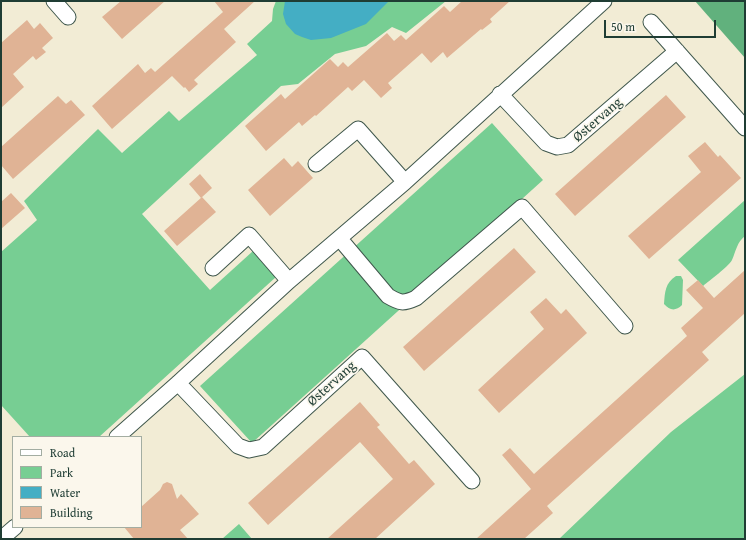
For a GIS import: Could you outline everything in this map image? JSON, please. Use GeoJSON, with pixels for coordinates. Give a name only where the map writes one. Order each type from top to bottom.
{"type":"FeatureCollection","features":[{"type":"Feature","properties":{"kind":"street"},"geometry":{"type":"LineString","coordinates":[[54,1],[68,17]]}},
{"type":"Feature","properties":{"kind":"street"},"geometry":{"type":"LineString","coordinates":[[118,436],[289,281],[405,182],[604,1]]}},
{"type":"Feature","properties":{"kind":"street"},"geometry":{"type":"LineString","coordinates":[[651,22],[745,128]]}},
{"type":"Feature","properties":{"kind":"street","name":"Østervang"},"geometry":{"type":"LineString","coordinates":[[500,94],[546,143],[557,147],[568,145],[677,51]]}},
{"type":"Feature","properties":{"kind":"street"},"geometry":{"type":"LineString","coordinates":[[316,164],[358,129],[405,182]]}},
{"type":"Feature","properties":{"kind":"street"},"geometry":{"type":"LineString","coordinates":[[340,239],[388,296],[398,302],[406,302],[416,298],[522,208],[625,326]]}},
{"type":"Feature","properties":{"kind":"street"},"geometry":{"type":"LineString","coordinates":[[213,268],[249,235],[289,281]]}},
{"type":"Feature","properties":{"kind":"street","name":"Østervang"},"geometry":{"type":"LineString","coordinates":[[178,383],[238,446],[249,450],[263,447],[362,357],[472,481]]}},
{"type":"Feature","properties":{"kind":"street"},"geometry":{"type":"LineString","coordinates":[[1,539],[14,528]]}},
{"type":"Feature","properties":{"kind":"green space"},"geometry":{"type":"Polygon","coordinates":[[[276,1],[446,1],[406,33],[392,27],[366,46],[335,54],[298,84],[281,86],[142,214],[210,290],[253,251],[276,277],[100,436],[29,436],[1,405],[1,252],[37,220],[24,201],[98,129],[122,153],[169,111],[179,121],[257,55],[247,44],[272,21],[273,9],[276,1]]]}},
{"type":"Feature","properties":{"kind":"green space"},"geometry":{"type":"Polygon","coordinates":[[[695,1],[745,1],[745,58],[695,1]]]}},
{"type":"Feature","properties":{"kind":"green space"},"geometry":{"type":"Polygon","coordinates":[[[492,123],[543,180],[252,443],[200,386],[492,123]]]}},
{"type":"Feature","properties":{"kind":"green space"},"geometry":{"type":"Polygon","coordinates":[[[745,200],[745,236],[738,244],[730,263],[703,286],[678,260],[745,200]]]}},
{"type":"Feature","properties":{"kind":"green space"},"geometry":{"type":"Polygon","coordinates":[[[676,276],[681,276],[683,280],[682,305],[673,309],[668,308],[664,304],[664,300],[668,285],[676,276]]]}},
{"type":"Feature","properties":{"kind":"green space"},"geometry":{"type":"Polygon","coordinates":[[[745,374],[745,539],[559,539],[671,432],[745,374]]]}},
{"type":"Feature","properties":{"kind":"green space"},"geometry":{"type":"Polygon","coordinates":[[[239,524],[252,539],[222,539],[239,524]]]}},
{"type":"Feature","properties":{"kind":"water"},"geometry":{"type":"Polygon","coordinates":[[[285,1],[389,1],[366,24],[331,38],[311,40],[295,34],[286,24],[283,14],[285,1]]]}},
{"type":"Feature","properties":{"kind":"building"},"geometry":{"type":"Polygon","coordinates":[[[121,1],[165,1],[122,39],[102,17],[121,1]]]}},
{"type":"Feature","properties":{"kind":"building"},"geometry":{"type":"Polygon","coordinates":[[[214,1],[255,1],[224,29],[236,42],[194,80],[198,84],[189,92],[172,76],[112,129],[92,106],[138,64],[145,73],[151,68],[155,72],[223,12],[214,1]]]}},
{"type":"Feature","properties":{"kind":"building"},"geometry":{"type":"Polygon","coordinates":[[[462,1],[510,1],[490,19],[492,22],[482,30],[481,29],[447,58],[443,52],[431,63],[422,53],[388,83],[392,88],[381,98],[364,80],[352,91],[348,87],[316,116],[315,115],[302,126],[299,122],[266,151],[245,126],[281,94],[285,99],[330,59],[338,67],[343,62],[348,67],[387,33],[394,41],[401,35],[406,40],[444,6],[450,12],[462,1]]]}},
{"type":"Feature","properties":{"kind":"building"},"geometry":{"type":"Polygon","coordinates":[[[27,20],[34,29],[40,23],[53,38],[42,48],[46,52],[36,60],[33,56],[13,74],[24,87],[1,108],[1,43],[27,20]]]}},
{"type":"Feature","properties":{"kind":"building"},"geometry":{"type":"Polygon","coordinates":[[[666,95],[686,117],[575,216],[555,194],[666,95]]]}},
{"type":"Feature","properties":{"kind":"building"},"geometry":{"type":"Polygon","coordinates":[[[58,96],[66,104],[71,100],[85,115],[13,179],[1,165],[1,147],[58,96]]]}},
{"type":"Feature","properties":{"kind":"building"},"geometry":{"type":"Polygon","coordinates":[[[705,142],[718,157],[720,155],[741,178],[649,259],[628,236],[701,172],[688,156],[705,142]]]}},
{"type":"Feature","properties":{"kind":"building"},"geometry":{"type":"Polygon","coordinates":[[[284,158],[292,167],[298,161],[313,178],[270,216],[248,190],[284,158]]]}},
{"type":"Feature","properties":{"kind":"building"},"geometry":{"type":"Polygon","coordinates":[[[200,174],[212,188],[201,198],[189,184],[200,174]]]}},
{"type":"Feature","properties":{"kind":"building"},"geometry":{"type":"Polygon","coordinates":[[[11,193],[25,208],[1,229],[1,202],[11,193]]]}},
{"type":"Feature","properties":{"kind":"building"},"geometry":{"type":"Polygon","coordinates":[[[202,197],[216,212],[177,246],[164,231],[202,197]]]}},
{"type":"Feature","properties":{"kind":"building"},"geometry":{"type":"Polygon","coordinates":[[[514,248],[536,272],[424,371],[403,347],[514,248]]]}},
{"type":"Feature","properties":{"kind":"building"},"geometry":{"type":"Polygon","coordinates":[[[745,270],[745,313],[702,352],[709,360],[547,506],[553,513],[524,539],[476,539],[531,489],[502,455],[510,448],[534,474],[687,336],[681,328],[703,308],[686,290],[698,280],[714,298],[745,270]]]}},
{"type":"Feature","properties":{"kind":"building"},"geometry":{"type":"Polygon","coordinates":[[[546,298],[561,314],[566,309],[587,333],[499,413],[478,390],[544,329],[530,312],[546,298]]]}},
{"type":"Feature","properties":{"kind":"building"},"geometry":{"type":"Polygon","coordinates":[[[360,402],[380,425],[377,427],[409,464],[414,460],[435,484],[375,539],[327,539],[393,479],[360,442],[268,525],[248,503],[360,402]]]}},
{"type":"Feature","properties":{"kind":"building"},"geometry":{"type":"Polygon","coordinates":[[[167,482],[172,484],[177,499],[181,494],[199,514],[180,530],[188,539],[134,539],[125,528],[142,528],[142,506],[160,490],[163,484],[167,482]]]}}]}
